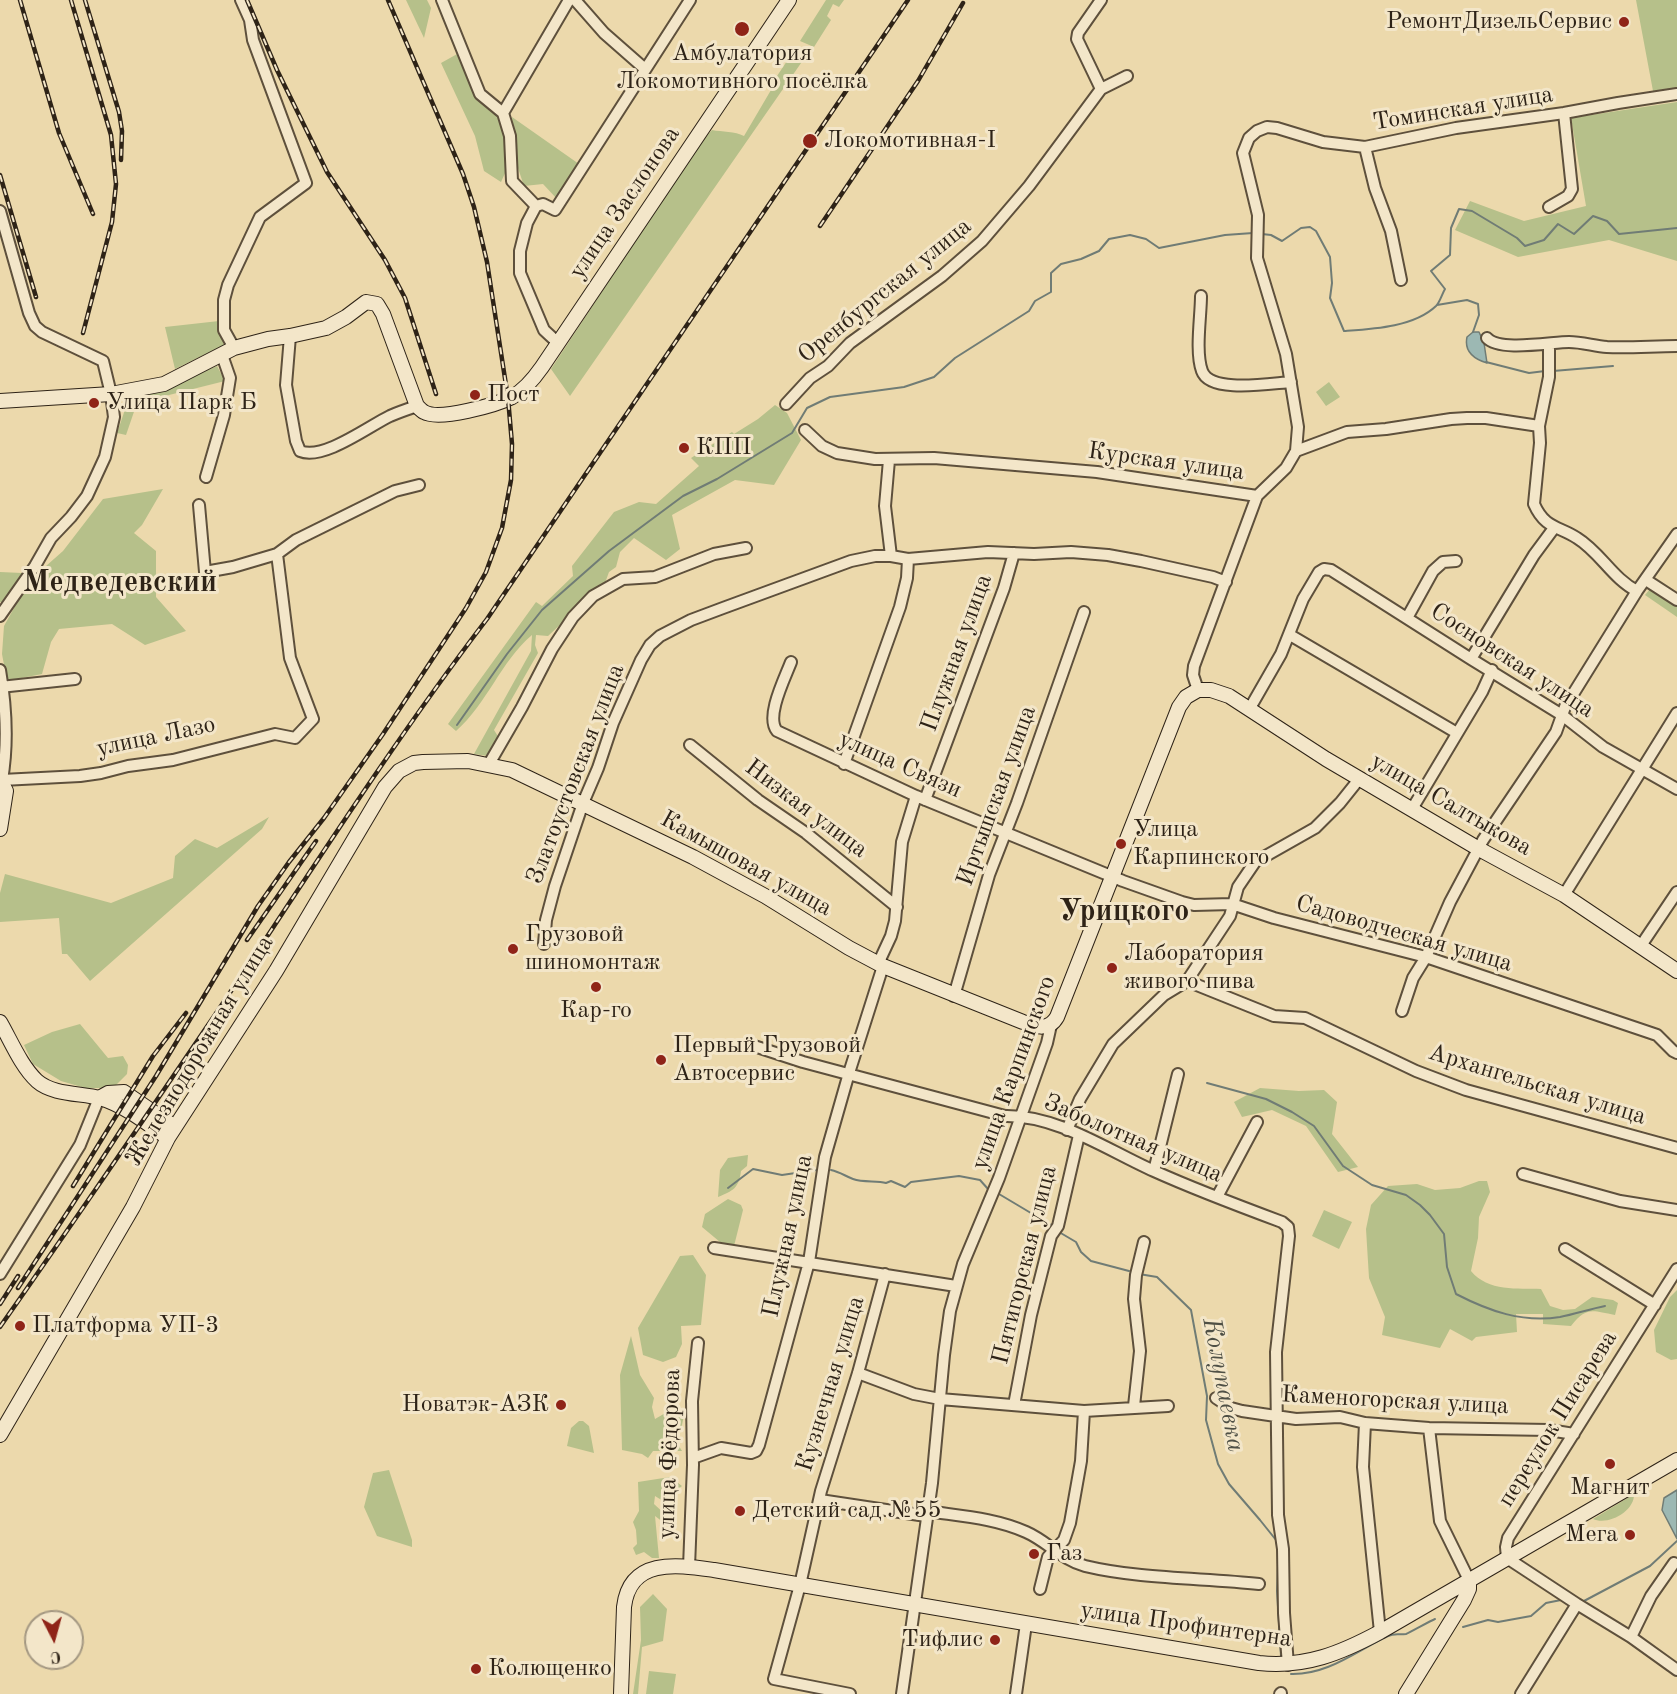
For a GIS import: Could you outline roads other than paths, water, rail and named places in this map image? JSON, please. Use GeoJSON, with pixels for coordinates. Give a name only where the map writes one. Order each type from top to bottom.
{"type":"FeatureCollection","features":[{"type":"Feature","properties":{"kind":"main road","name":"улица Заслонова"},"geometry":{"type":"LineString","coordinates":[[417,406],[427,414],[466,411],[513,396],[538,372],[789,0]]}},
{"type":"Feature","properties":{"kind":"main road"},"geometry":{"type":"LineString","coordinates":[[0,401],[111,394],[164,384],[228,352],[268,339],[326,328],[366,302],[372,302],[377,304],[382,314],[417,406]]}},
{"type":"Feature","properties":{"kind":"main road","name":"улица Салтыкова"},"geometry":{"type":"LineString","coordinates":[[1198,690],[1222,693],[1250,708],[1284,734],[1479,849],[1564,895],[1677,970]]}},
{"type":"Feature","properties":{"kind":"main road","name":"улица Карпинского"},"geometry":{"type":"LineString","coordinates":[[1051,1025],[1058,1017],[1176,712],[1182,701],[1198,690]]}},
{"type":"Feature","properties":{"kind":"main road","name":"Камышовая улица"},"geometry":{"type":"LineString","coordinates":[[414,763],[444,760],[489,764],[512,770],[730,877],[881,965],[1036,1027],[1051,1025]]}},
{"type":"Feature","properties":{"kind":"main road","name":"Железнодорожная улица"},"geometry":{"type":"LineString","coordinates":[[0,1435],[133,1207],[171,1133],[276,971],[385,787],[399,771],[414,763]]}},
{"type":"Feature","properties":{"kind":"main road"},"geometry":{"type":"LineString","coordinates":[[0,829],[6,791],[1,780]]}},
{"type":"Feature","properties":{"kind":"main road"},"geometry":{"type":"LineString","coordinates":[[0,1022],[29,1072],[39,1083],[72,1095],[99,1098],[108,1093],[124,1092],[171,1133]]}},
{"type":"Feature","properties":{"kind":"main road","name":"улица Профинтерна"},"geometry":{"type":"LineString","coordinates":[[621,1694],[625,1600],[633,1583],[643,1574],[664,1566],[689,1567],[1259,1663],[1288,1665],[1312,1661],[1333,1655],[1380,1632],[1677,1461]]}},
{"type":"Feature","properties":{"kind":"main road"},"geometry":{"type":"LineString","coordinates":[[1406,1694],[1464,1600],[1469,1588],[1469,1580]]}},
{"type":"Feature","properties":{"kind":"street"},"geometry":{"type":"LineString","coordinates":[[206,477],[224,415],[230,378],[223,316],[228,285],[260,217],[306,183],[253,40],[250,20],[241,0]]}},
{"type":"Feature","properties":{"kind":"street"},"geometry":{"type":"LineString","coordinates":[[442,0],[480,94],[503,112],[510,136],[513,181],[536,206]]}},
{"type":"Feature","properties":{"kind":"street"},"geometry":{"type":"LineString","coordinates":[[575,0],[604,33],[645,69]]}},
{"type":"Feature","properties":{"kind":"street"},"geometry":{"type":"LineString","coordinates":[[558,343],[544,330],[520,273],[520,251],[527,223],[536,206],[543,204],[555,210],[690,0]]}},
{"type":"Feature","properties":{"kind":"street"},"geometry":{"type":"LineString","coordinates":[[1101,0],[1078,33],[1077,39],[1079,48],[1101,89]]}},
{"type":"Feature","properties":{"kind":"street"},"geometry":{"type":"LineString","coordinates":[[503,112],[564,3]]}},
{"type":"Feature","properties":{"kind":"street","name":"Оренбургская улица"},"geometry":{"type":"LineString","coordinates":[[786,404],[810,378],[828,366],[855,339],[942,276],[982,241],[1029,186],[1101,89],[1127,76]]}},
{"type":"Feature","properties":{"kind":"street","name":"Томинская улица"},"geometry":{"type":"LineString","coordinates":[[1291,382],[1279,328],[1257,258],[1258,215],[1243,153],[1249,138],[1257,131],[1277,128],[1323,141],[1365,147],[1456,128],[1677,94]]}},
{"type":"Feature","properties":{"kind":"street"},"geometry":{"type":"LineString","coordinates":[[1549,207],[1568,196],[1572,189],[1564,113]]}},
{"type":"Feature","properties":{"kind":"street"},"geometry":{"type":"LineString","coordinates":[[1365,147],[1375,189],[1391,231],[1401,280]]}},
{"type":"Feature","properties":{"kind":"street"},"geometry":{"type":"LineString","coordinates":[[0,212],[29,313],[35,326],[42,332],[103,361],[114,417],[105,457],[87,496],[51,538],[35,566],[0,615]]}},
{"type":"Feature","properties":{"kind":"street"},"geometry":{"type":"LineString","coordinates":[[1201,296],[1200,357],[1201,369],[1205,377],[1219,384],[1230,385],[1291,382],[1298,427],[1296,451],[1347,432],[1386,429],[1451,419],[1486,418],[1539,426]]}},
{"type":"Feature","properties":{"kind":"street"},"geometry":{"type":"LineString","coordinates":[[290,336],[286,386],[296,441],[300,451],[309,454],[333,447],[391,415],[417,406]]}},
{"type":"Feature","properties":{"kind":"street"},"geometry":{"type":"LineString","coordinates":[[1487,338],[1494,343],[1549,345],[1566,342],[1604,347],[1677,346]]}},
{"type":"Feature","properties":{"kind":"street"},"geometry":{"type":"LineString","coordinates":[[1549,345],[1549,377],[1539,426],[1540,443],[1534,504],[1537,511],[1554,528],[1577,538],[1625,585],[1637,591]]}},
{"type":"Feature","properties":{"kind":"street","name":"Курская улица"},"geometry":{"type":"LineString","coordinates":[[805,430],[822,446],[837,453],[889,460],[934,458],[1097,472],[1257,496],[1286,468],[1296,451]]}},
{"type":"Feature","properties":{"kind":"street"},"geometry":{"type":"LineString","coordinates":[[889,460],[885,506],[891,556]]}},
{"type":"Feature","properties":{"kind":"street"},"geometry":{"type":"LineString","coordinates":[[199,505],[205,572],[233,567],[278,554],[296,540],[395,491],[419,484]]}},
{"type":"Feature","properties":{"kind":"street"},"geometry":{"type":"LineString","coordinates":[[1198,690],[1193,675],[1194,666],[1257,496]]}},
{"type":"Feature","properties":{"kind":"street"},"geometry":{"type":"LineString","coordinates":[[1471,660],[1534,555],[1554,528]]}},
{"type":"Feature","properties":{"kind":"street"},"geometry":{"type":"LineString","coordinates":[[1402,1011],[1413,978],[1426,957],[1450,902],[1479,849],[1556,732],[1564,707],[1637,591],[1677,534]]}},
{"type":"Feature","properties":{"kind":"street"},"geometry":{"type":"LineString","coordinates":[[489,764],[552,649],[587,600],[623,579],[655,578],[714,554],[746,548]]}},
{"type":"Feature","properties":{"kind":"street","name":"Златоустовская улица"},"geometry":{"type":"LineString","coordinates":[[544,944],[546,920],[555,886],[613,723],[641,660],[650,645],[660,636],[701,616],[851,561],[875,556],[908,559],[988,552],[1014,554],[1071,552],[1108,555],[1213,577],[1226,582]]}},
{"type":"Feature","properties":{"kind":"street","name":"улица Лазо"},"geometry":{"type":"LineString","coordinates":[[1,780],[80,776],[173,760],[275,734],[295,738],[313,719],[290,658],[278,554]]}},
{"type":"Feature","properties":{"kind":"street","name":"Плужная улица"},"geometry":{"type":"LineString","coordinates":[[693,1458],[721,1448],[751,1453],[756,1451],[809,1262],[825,1157],[891,936],[897,907],[902,842],[920,798],[952,732],[1014,554]]}},
{"type":"Feature","properties":{"kind":"street"},"geometry":{"type":"LineString","coordinates":[[844,764],[900,607],[907,578],[908,559]]}},
{"type":"Feature","properties":{"kind":"street"},"geometry":{"type":"LineString","coordinates":[[1407,618],[1433,571],[1443,562],[1456,561]]}},
{"type":"Feature","properties":{"kind":"street","name":"Сосновская улица"},"geometry":{"type":"LineString","coordinates":[[1290,635],[1303,599],[1319,572],[1324,569],[1331,570],[1562,715],[1603,747],[1677,789]]}},
{"type":"Feature","properties":{"kind":"street"},"geometry":{"type":"LineString","coordinates":[[1646,580],[1677,600]]}},
{"type":"Feature","properties":{"kind":"street","name":"Иртышская улица"},"geometry":{"type":"LineString","coordinates":[[954,996],[989,875],[1017,803],[1084,612]]}},
{"type":"Feature","properties":{"kind":"street"},"geometry":{"type":"LineString","coordinates":[[1250,708],[1290,635],[1457,733]]}},
{"type":"Feature","properties":{"kind":"street","name":"улица Связи"},"geometry":{"type":"LineString","coordinates":[[791,662],[773,712],[773,727],[782,735],[920,798],[1113,877]]}},
{"type":"Feature","properties":{"kind":"street"},"geometry":{"type":"LineString","coordinates":[[0,670],[5,762],[1,780]]}},
{"type":"Feature","properties":{"kind":"street"},"geometry":{"type":"LineString","coordinates":[[1412,809],[1482,692],[1492,670]]}},
{"type":"Feature","properties":{"kind":"street"},"geometry":{"type":"LineString","coordinates":[[2,687],[75,678]]}},
{"type":"Feature","properties":{"kind":"street"},"geometry":{"type":"LineString","coordinates":[[1564,895],[1677,713]]}},
{"type":"Feature","properties":{"kind":"street","name":"Низкая улица"},"geometry":{"type":"LineString","coordinates":[[690,745],[758,801],[806,833],[897,907]]}},
{"type":"Feature","properties":{"kind":"street"},"geometry":{"type":"LineString","coordinates":[[850,750],[859,770]]}},
{"type":"Feature","properties":{"kind":"street"},"geometry":{"type":"LineString","coordinates":[[1067,1130],[1080,1099],[1113,1044],[1164,995],[1187,981],[1230,916],[1238,887],[1255,862],[1315,828],[1340,803],[1360,778]]}},
{"type":"Feature","properties":{"kind":"street","name":"Садоводческая улица"},"geometry":{"type":"LineString","coordinates":[[1113,877],[1182,902],[1194,905],[1232,904],[1274,918],[1426,957],[1657,1035],[1677,1053]]}},
{"type":"Feature","properties":{"kind":"street"},"geometry":{"type":"LineString","coordinates":[[1640,947],[1677,892]]}},
{"type":"Feature","properties":{"kind":"street","name":"Архангельская улица"},"geometry":{"type":"LineString","coordinates":[[1187,981],[1274,1016],[1305,1018],[1416,1071],[1466,1090],[1677,1148]]}},
{"type":"Feature","properties":{"kind":"street","name":"улица Карпинского"},"geometry":{"type":"LineString","coordinates":[[902,1694],[932,1483],[944,1355],[956,1286],[999,1178],[1047,1043],[1051,1025]]}},
{"type":"Feature","properties":{"kind":"street","name":"Заболотная улица"},"geometry":{"type":"LineString","coordinates":[[751,1045],[1005,1116],[1021,1116],[1067,1130],[1154,1171],[1282,1222],[1288,1227],[1289,1236],[1277,1333],[1278,1416]]}},
{"type":"Feature","properties":{"kind":"street"},"geometry":{"type":"LineString","coordinates":[[1154,1171],[1178,1074]]}},
{"type":"Feature","properties":{"kind":"street"},"geometry":{"type":"LineString","coordinates":[[0,1274],[80,1144],[99,1098]]}},
{"type":"Feature","properties":{"kind":"street"},"geometry":{"type":"LineString","coordinates":[[1217,1197],[1257,1122]]}},
{"type":"Feature","properties":{"kind":"street","name":"Пятигорская улица"},"geometry":{"type":"LineString","coordinates":[[1014,1405],[1031,1316],[1051,1236],[1058,1226],[1078,1135]]}},
{"type":"Feature","properties":{"kind":"street"},"geometry":{"type":"LineString","coordinates":[[1523,1174],[1620,1201],[1677,1210]]}},
{"type":"Feature","properties":{"kind":"street"},"geometry":{"type":"LineString","coordinates":[[1134,1406],[1140,1351],[1134,1299],[1136,1275],[1144,1242]]}},
{"type":"Feature","properties":{"kind":"street"},"geometry":{"type":"LineString","coordinates":[[714,1248],[956,1286]]}},
{"type":"Feature","properties":{"kind":"street"},"geometry":{"type":"LineString","coordinates":[[1564,1249],[1655,1305]]}},
{"type":"Feature","properties":{"kind":"street","name":"переулок Писарева"},"geometry":{"type":"LineString","coordinates":[[1507,1557],[1508,1538],[1677,1269]]}},
{"type":"Feature","properties":{"kind":"street","name":"Кузнечная улица"},"geometry":{"type":"LineString","coordinates":[[850,1694],[774,1679],[800,1586],[821,1491],[858,1373],[885,1274]]}},
{"type":"Feature","properties":{"kind":"street","name":"улица Фёдорова"},"geometry":{"type":"LineString","coordinates":[[689,1567],[693,1458],[692,1401],[698,1343]]}},
{"type":"Feature","properties":{"kind":"street"},"geometry":{"type":"LineString","coordinates":[[858,1373],[914,1394],[940,1399],[1084,1411],[1134,1406],[1168,1406]]}},
{"type":"Feature","properties":{"kind":"street","name":"Каменогорская улица"},"geometry":{"type":"LineString","coordinates":[[1216,1398],[1231,1408],[1278,1416],[1309,1419],[1322,1416],[1340,1417],[1365,1423],[1429,1428],[1549,1430],[1574,1434]]}},
{"type":"Feature","properties":{"kind":"street"},"geometry":{"type":"LineString","coordinates":[[1040,1589],[1048,1557],[1064,1540],[1070,1523],[1081,1461],[1084,1411]]}},
{"type":"Feature","properties":{"kind":"street"},"geometry":{"type":"LineString","coordinates":[[1278,1416],[1278,1515],[1283,1549],[1283,1598],[1288,1665]]}},
{"type":"Feature","properties":{"kind":"street"},"geometry":{"type":"LineString","coordinates":[[1365,1423],[1363,1467],[1380,1632]]}},
{"type":"Feature","properties":{"kind":"street"},"geometry":{"type":"LineString","coordinates":[[1429,1428],[1440,1521],[1469,1580]]}},
{"type":"Feature","properties":{"kind":"street"},"geometry":{"type":"LineString","coordinates":[[820,1500],[1012,1526],[1029,1533],[1068,1559],[1114,1571],[1259,1584]]}},
{"type":"Feature","properties":{"kind":"street"},"geometry":{"type":"LineString","coordinates":[[1507,1557],[1631,1637],[1677,1670]]}},
{"type":"Feature","properties":{"kind":"street"},"geometry":{"type":"LineString","coordinates":[[1631,1637],[1651,1596],[1674,1563]]}},
{"type":"Feature","properties":{"kind":"street"},"geometry":{"type":"LineString","coordinates":[[1521,1694],[1577,1604]]}},
{"type":"Feature","properties":{"kind":"street"},"geometry":{"type":"LineString","coordinates":[[1016,1694],[1026,1624]]}},
{"type":"Feature","properties":{"kind":"water"},"geometry":{"type":"Polygon","coordinates":[[[1473,332],[1479,332],[1484,343],[1487,363],[1474,357],[1467,346],[1467,337],[1473,332]]]}},
{"type":"Feature","properties":{"kind":"water"},"geometry":{"type":"Polygon","coordinates":[[[1677,1490],[1677,1539],[1662,1510],[1664,1498],[1677,1490]]]}},
{"type":"Feature","properties":{"kind":"waterway"},"geometry":{"type":"LineString","coordinates":[[1262,234],[1271,235],[1282,241],[1301,228],[1310,227],[1316,231],[1330,257],[1332,283],[1330,298],[1344,331],[1405,323],[1427,313],[1436,306],[1445,289],[1431,271],[1450,255],[1451,228],[1459,209],[1472,211],[1517,238],[1525,246],[1544,240],[1558,224],[1574,234],[1593,216],[1607,221],[1619,234],[1677,228]]}},
{"type":"Feature","properties":{"kind":"waterway"},"geometry":{"type":"LineString","coordinates":[[457,725],[507,654],[542,610],[609,551],[683,496],[717,479],[792,433],[807,408],[830,397],[904,387],[934,377],[955,358],[1029,311],[1035,301],[1051,292],[1051,273],[1061,264],[1099,251],[1109,239],[1130,235],[1146,239],[1159,248],[1225,235],[1253,233]]}},
{"type":"Feature","properties":{"kind":"waterway"},"geometry":{"type":"LineString","coordinates":[[1437,305],[1467,300],[1478,304],[1479,315],[1473,332]]}},
{"type":"Feature","properties":{"kind":"waterway"},"geometry":{"type":"LineString","coordinates":[[1486,362],[1529,373],[1545,371]]}},
{"type":"Feature","properties":{"kind":"waterway"},"geometry":{"type":"LineString","coordinates":[[1553,371],[1613,366]]}},
{"type":"Feature","properties":{"kind":"waterway"},"geometry":{"type":"LineString","coordinates":[[1207,1083],[1266,1099],[1292,1112],[1314,1126],[1343,1166],[1372,1185],[1406,1195],[1420,1205],[1444,1234],[1447,1267],[1456,1294],[1481,1306],[1519,1317],[1560,1317],[1605,1306]]}},
{"type":"Feature","properties":{"kind":"waterway","name":"Колупаевка"},"geometry":{"type":"LineString","coordinates":[[728,1188],[753,1169],[782,1175],[816,1170]]}},
{"type":"Feature","properties":{"kind":"waterway","name":"Колупаевка"},"geometry":{"type":"LineString","coordinates":[[831,1170],[857,1180],[886,1183],[891,1181],[905,1187],[911,1182],[959,1176],[980,1180],[988,1189]]}},
{"type":"Feature","properties":{"kind":"waterway","name":"Колупаевка"},"geometry":{"type":"LineString","coordinates":[[999,1194],[1051,1225]]}},
{"type":"Feature","properties":{"kind":"waterway","name":"Колупаевка"},"geometry":{"type":"LineString","coordinates":[[1059,1232],[1076,1242],[1081,1252],[1091,1261],[1129,1271]]}},
{"type":"Feature","properties":{"kind":"waterway","name":"Колупаевка"},"geometry":{"type":"LineString","coordinates":[[1139,1274],[1157,1277],[1191,1310],[1207,1396],[1206,1420],[1218,1464],[1229,1484],[1276,1540],[1277,1545]]}},
{"type":"Feature","properties":{"kind":"waterway","name":"Колупаевка"},"geometry":{"type":"LineString","coordinates":[[1584,1601],[1650,1566],[1677,1541]]}},
{"type":"Feature","properties":{"kind":"waterway","name":"Колупаевка"},"geometry":{"type":"LineString","coordinates":[[1278,1566],[1277,1591],[1281,1656]]}},
{"type":"Feature","properties":{"kind":"waterway","name":"Колупаевка"},"geometry":{"type":"LineString","coordinates":[[1463,1627],[1488,1620],[1498,1622],[1531,1616],[1546,1603],[1561,1600]]}},
{"type":"Feature","properties":{"kind":"waterway","name":"Колупаевка"},"geometry":{"type":"LineString","coordinates":[[1291,1674],[1317,1671],[1388,1636],[1406,1634],[1435,1619]]}},
{"type":"Feature","properties":{"kind":"railway"},"geometry":{"type":"LineString","coordinates":[[20,0],[59,133],[93,214]]}},
{"type":"Feature","properties":{"kind":"railway"},"geometry":{"type":"LineString","coordinates":[[71,0],[111,135],[116,184],[112,222],[83,333]]}},
{"type":"Feature","properties":{"kind":"railway"},"geometry":{"type":"LineString","coordinates":[[85,0],[119,112],[122,131],[121,160]]}},
{"type":"Feature","properties":{"kind":"railway"},"geometry":{"type":"LineString","coordinates":[[247,0],[277,70],[327,172],[385,260],[405,298],[436,394]]}},
{"type":"Feature","properties":{"kind":"railway"},"geometry":{"type":"LineString","coordinates":[[18,1288],[156,1076],[258,906],[383,734],[466,608],[486,572],[502,528],[511,480],[512,444],[508,398],[487,262],[474,207],[463,174],[388,0]]}},
{"type":"Feature","properties":{"kind":"railway"},"geometry":{"type":"LineString","coordinates":[[0,1327],[223,1003],[385,761],[487,619],[908,0]]}},
{"type":"Feature","properties":{"kind":"railway"},"geometry":{"type":"LineString","coordinates":[[820,226],[918,81],[963,3]]}},
{"type":"Feature","properties":{"kind":"railway"},"geometry":{"type":"LineString","coordinates":[[0,175],[36,297]]}},
{"type":"Feature","properties":{"kind":"railway"},"geometry":{"type":"LineString","coordinates":[[247,940],[316,841]]}},
{"type":"Feature","properties":{"kind":"railway"},"geometry":{"type":"LineString","coordinates":[[73,1186],[153,1056],[186,1013]]}},
{"type":"Feature","properties":{"kind":"railway"},"geometry":{"type":"LineString","coordinates":[[0,1304],[18,1276]]}},
{"type":"Feature","properties":{"kind":"place","name":"РемонтДизельСервис"},"geometry":{"type":"Point","coordinates":[1624,22]}},
{"type":"Feature","properties":{"kind":"place","name":"Амбулатория Локомотивного посёлка"},"geometry":{"type":"Point","coordinates":[742,29]}},
{"type":"Feature","properties":{"kind":"place","name":"Локомотивная-I"},"geometry":{"type":"Point","coordinates":[810,141]}},
{"type":"Feature","properties":{"kind":"place","name":"Пост"},"geometry":{"type":"Point","coordinates":[475,395]}},
{"type":"Feature","properties":{"kind":"place","name":"Улица Парк Б"},"geometry":{"type":"Point","coordinates":[94,403]}},
{"type":"Feature","properties":{"kind":"place","name":"КПП"},"geometry":{"type":"Point","coordinates":[684,448]}},
{"type":"Feature","properties":{"kind":"place","name":"Улица Карпинского"},"geometry":{"type":"Point","coordinates":[1121,844]}},
{"type":"Feature","properties":{"kind":"place","name":"Грузовой шиномонтаж"},"geometry":{"type":"Point","coordinates":[513,949]}},
{"type":"Feature","properties":{"kind":"place","name":"Лаборатория живого пива"},"geometry":{"type":"Point","coordinates":[1112,968]}},
{"type":"Feature","properties":{"kind":"place","name":"Кар-го"},"geometry":{"type":"Point","coordinates":[596,987]}},
{"type":"Feature","properties":{"kind":"place","name":"Первый Грузовой Автосервис"},"geometry":{"type":"Point","coordinates":[661,1060]}},
{"type":"Feature","properties":{"kind":"place","name":"Платформа УП-3"},"geometry":{"type":"Point","coordinates":[20,1326]}},
{"type":"Feature","properties":{"kind":"place","name":"Новатэк-АЗК"},"geometry":{"type":"Point","coordinates":[561,1405]}},
{"type":"Feature","properties":{"kind":"place","name":"Магнит"},"geometry":{"type":"Point","coordinates":[1610,1464]}},
{"type":"Feature","properties":{"kind":"place","name":"Детский сад №55"},"geometry":{"type":"Point","coordinates":[740,1511]}},
{"type":"Feature","properties":{"kind":"place","name":"Мега"},"geometry":{"type":"Point","coordinates":[1630,1535]}},
{"type":"Feature","properties":{"kind":"place","name":"Газ"},"geometry":{"type":"Point","coordinates":[1034,1554]}},
{"type":"Feature","properties":{"kind":"place","name":"Тифлис"},"geometry":{"type":"Point","coordinates":[995,1640]}},
{"type":"Feature","properties":{"kind":"place","name":"Колющенко"},"geometry":{"type":"Point","coordinates":[476,1669]}},
{"type":"Feature","properties":{"kind":"district","name":"Медведевский"},"geometry":{"type":"Point","coordinates":[120,583]}},
{"type":"Feature","properties":{"kind":"district","name":"Урицкого"},"geometry":{"type":"Point","coordinates":[1124,912]}}]}
